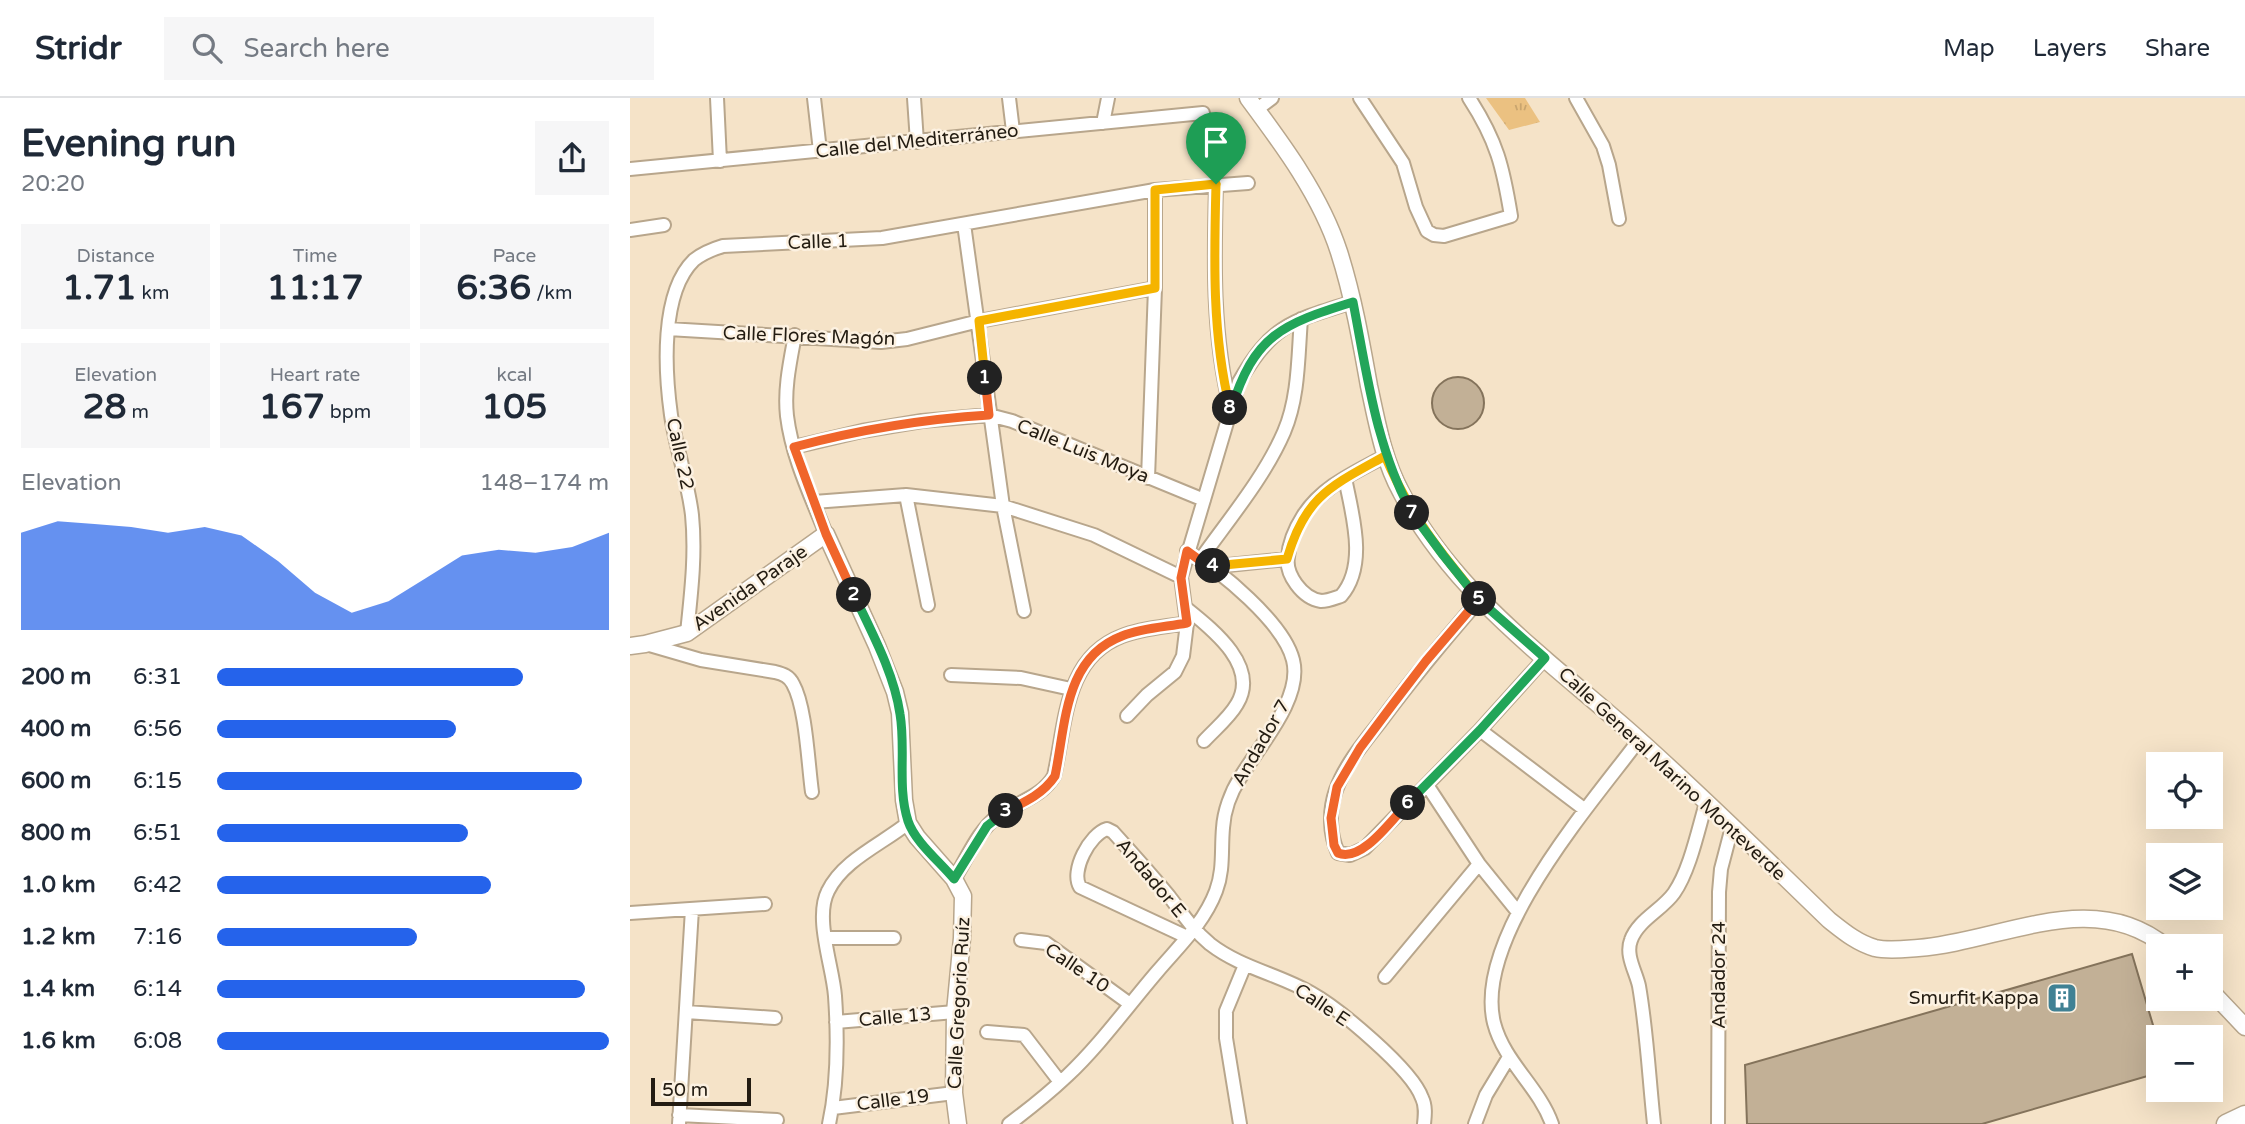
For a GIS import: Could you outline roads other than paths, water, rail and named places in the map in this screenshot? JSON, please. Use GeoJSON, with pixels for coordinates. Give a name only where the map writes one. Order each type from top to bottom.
{"type":"FeatureCollection","features":[{"type":"Feature","properties":{"kind":"main road"},"geometry":{"type":"LineString","coordinates":[[2226,1124],[2245,1115]]}},
{"type":"Feature","properties":{"kind":"street"},"geometry":{"type":"LineString","coordinates":[[718,98],[720,161]]}},
{"type":"Feature","properties":{"kind":"street"},"geometry":{"type":"LineString","coordinates":[[814,98],[820,151]]}},
{"type":"Feature","properties":{"kind":"street"},"geometry":{"type":"LineString","coordinates":[[914,98],[917,142]]}},
{"type":"Feature","properties":{"kind":"street"},"geometry":{"type":"LineString","coordinates":[[1009,98],[1013,131]]}},
{"type":"Feature","properties":{"kind":"street"},"geometry":{"type":"LineString","coordinates":[[1103,123],[1108,98]]}},
{"type":"Feature","properties":{"kind":"street"},"geometry":{"type":"LineString","coordinates":[[1252,104],[1272,98]]}},
{"type":"Feature","properties":{"kind":"street"},"geometry":{"type":"LineString","coordinates":[[1360,98],[1403,163],[1416,207],[1427,230],[1434,235],[1444,236],[1511,216],[1498,154],[1481,116],[1469,98]]}},
{"type":"Feature","properties":{"kind":"street"},"geometry":{"type":"LineString","coordinates":[[1576,98],[1603,146],[1619,219]]}},
{"type":"Feature","properties":{"kind":"street","name":"Calle General Marino Monteverde"},"geometry":{"type":"LineString","coordinates":[[1252,104],[1303,177],[1330,227],[1353,302],[1385,456],[1399,490],[1415,517],[1479,600],[1639,740],[1829,920],[1862,943],[1878,948],[1939,946],[2082,917],[2124,923],[2149,934]]}},
{"type":"Feature","properties":{"kind":"street","name":"Calle del Mediterráneo"},"geometry":{"type":"LineString","coordinates":[[630,169],[1203,113]]}},
{"type":"Feature","properties":{"kind":"street","name":"Calle 1"},"geometry":{"type":"LineString","coordinates":[[682,276],[701,255],[723,246],[882,238],[1155,190],[1248,183]]}},
{"type":"Feature","properties":{"kind":"street"},"geometry":{"type":"LineString","coordinates":[[1216,184],[1217,329],[1231,410]]}},
{"type":"Feature","properties":{"kind":"street"},"geometry":{"type":"LineString","coordinates":[[1148,478],[1155,288],[1155,190]]}},
{"type":"Feature","properties":{"kind":"street"},"geometry":{"type":"LineString","coordinates":[[630,230],[664,225]]}},
{"type":"Feature","properties":{"kind":"street"},"geometry":{"type":"LineString","coordinates":[[964,225],[1003,506],[1024,611]]}},
{"type":"Feature","properties":{"kind":"street","name":"Calle 22"},"geometry":{"type":"LineString","coordinates":[[682,276],[670,312],[668,329],[671,415],[689,495],[693,534],[687,633]]}},
{"type":"Feature","properties":{"kind":"street","name":"Calle Flores Magón"},"geometry":{"type":"LineString","coordinates":[[668,329],[881,342],[1155,288]]}},
{"type":"Feature","properties":{"kind":"street"},"geometry":{"type":"LineString","coordinates":[[1127,716],[1175,672],[1183,656],[1187,623],[1181,578],[1187,551],[1240,382],[1252,360],[1269,338],[1301,319],[1353,302]]}},
{"type":"Feature","properties":{"kind":"street"},"geometry":{"type":"LineString","coordinates":[[1205,563],[1284,432],[1296,388],[1301,319]]}},
{"type":"Feature","properties":{"kind":"street","name":"Calle Gregorio Ruíz"},"geometry":{"type":"LineString","coordinates":[[795,335],[786,393],[794,447],[826,534],[895,692],[900,713],[904,800],[908,822],[917,837],[961,888],[964,906],[955,1012],[954,1093],[958,1124]]}},
{"type":"Feature","properties":{"kind":"street","name":"Calle Luis Moya"},"geometry":{"type":"LineString","coordinates":[[794,447],[862,430],[989,415],[1204,500]]}},
{"type":"Feature","properties":{"kind":"street"},"geometry":{"type":"LineString","coordinates":[[1345,478],[1356,566],[1348,587],[1341,596],[1321,601],[1308,597],[1300,589],[1287,559],[1303,517],[1322,494],[1345,478],[1385,456]]}},
{"type":"Feature","properties":{"kind":"street"},"geometry":{"type":"LineString","coordinates":[[906,495],[928,605]]}},
{"type":"Feature","properties":{"kind":"street"},"geometry":{"type":"LineString","coordinates":[[814,502],[906,495],[1003,506],[1094,535],[1181,578]]}},
{"type":"Feature","properties":{"kind":"street","name":"Avenida Paraje"},"geometry":{"type":"LineString","coordinates":[[638,645],[687,633],[826,534]]}},
{"type":"Feature","properties":{"kind":"street","name":"Andador 7"},"geometry":{"type":"LineString","coordinates":[[1009,1124],[1060,1082],[1097,1045],[1207,912],[1221,877],[1223,825],[1232,795],[1284,709],[1294,668],[1289,648],[1267,618],[1241,590],[1187,551]]}},
{"type":"Feature","properties":{"kind":"street"},"geometry":{"type":"LineString","coordinates":[[1205,563],[1287,559]]}},
{"type":"Feature","properties":{"kind":"street"},"geometry":{"type":"LineString","coordinates":[[1479,600],[1426,661],[1360,748],[1337,787],[1331,818],[1334,845],[1338,853],[1350,855],[1364,848],[1480,730],[1545,658]]}},
{"type":"Feature","properties":{"kind":"street"},"geometry":{"type":"LineString","coordinates":[[1186,608],[1213,631],[1234,655],[1243,681],[1243,691],[1237,705],[1204,740]]}},
{"type":"Feature","properties":{"kind":"street"},"geometry":{"type":"LineString","coordinates":[[954,879],[987,826],[999,815],[1047,788],[1055,776],[1071,689],[1091,654],[1107,643],[1140,631],[1187,623]]}},
{"type":"Feature","properties":{"kind":"street"},"geometry":{"type":"LineString","coordinates":[[638,645],[787,676],[797,693],[812,792]]}},
{"type":"Feature","properties":{"kind":"street"},"geometry":{"type":"LineString","coordinates":[[951,675],[1021,678],[1071,689]]}},
{"type":"Feature","properties":{"kind":"street"},"geometry":{"type":"LineString","coordinates":[[1480,730],[1584,810]]}},
{"type":"Feature","properties":{"kind":"street"},"geometry":{"type":"LineString","coordinates":[[1552,1124],[1539,1096],[1509,1057],[1494,1023],[1492,995],[1497,969],[1517,911],[1584,810],[1639,740]]}},
{"type":"Feature","properties":{"kind":"street"},"geometry":{"type":"LineString","coordinates":[[1427,785],[1479,864],[1517,911]]}},
{"type":"Feature","properties":{"kind":"street"},"geometry":{"type":"LineString","coordinates":[[1654,1124],[1644,1017],[1638,980],[1629,950],[1631,940],[1645,921],[1663,907],[1679,885],[1706,803]]}},
{"type":"Feature","properties":{"kind":"street"},"geometry":{"type":"LineString","coordinates":[[829,1124],[837,1057],[835,994],[823,918],[824,903],[827,892],[838,876],[908,822]]}},
{"type":"Feature","properties":{"kind":"street","name":"Andador 24"},"geometry":{"type":"LineString","coordinates":[[1718,1124],[1719,892],[1721,869],[1732,827]]}},
{"type":"Feature","properties":{"kind":"street","name":"Andador E"},"geometry":{"type":"LineString","coordinates":[[1110,830],[1168,895],[1190,933],[1080,887],[1076,876],[1080,860],[1100,831],[1110,830]]}},
{"type":"Feature","properties":{"kind":"street"},"geometry":{"type":"LineString","coordinates":[[1385,977],[1479,864]]}},
{"type":"Feature","properties":{"kind":"street"},"geometry":{"type":"LineString","coordinates":[[630,914],[765,904]]}},
{"type":"Feature","properties":{"kind":"street"},"geometry":{"type":"LineString","coordinates":[[692,909],[679,1119],[778,1120]]}},
{"type":"Feature","properties":{"kind":"street","name":"Calle E"},"geometry":{"type":"LineString","coordinates":[[1190,933],[1245,965],[1310,992],[1334,1008],[1407,1075],[1419,1090],[1425,1109],[1424,1124]]}},
{"type":"Feature","properties":{"kind":"street"},"geometry":{"type":"LineString","coordinates":[[826,938],[894,938]]}},
{"type":"Feature","properties":{"kind":"street","name":"Calle 10"},"geometry":{"type":"LineString","coordinates":[[1021,940],[1046,943],[1130,1004]]}},
{"type":"Feature","properties":{"kind":"street"},"geometry":{"type":"LineString","coordinates":[[1240,1124],[1226,1038],[1226,1011],[1245,965]]}},
{"type":"Feature","properties":{"kind":"street"},"geometry":{"type":"LineString","coordinates":[[2223,1004],[2245,1027]]}},
{"type":"Feature","properties":{"kind":"street"},"geometry":{"type":"LineString","coordinates":[[686,1012],[775,1018]]}},
{"type":"Feature","properties":{"kind":"street","name":"Calle 13"},"geometry":{"type":"LineString","coordinates":[[836,1021],[955,1012]]}},
{"type":"Feature","properties":{"kind":"street"},"geometry":{"type":"LineString","coordinates":[[987,1032],[1024,1035],[1060,1082]]}},
{"type":"Feature","properties":{"kind":"street"},"geometry":{"type":"LineString","coordinates":[[1475,1124],[1486,1094],[1509,1057]]}},
{"type":"Feature","properties":{"kind":"street","name":"Calle 19"},"geometry":{"type":"LineString","coordinates":[[833,1108],[954,1093]]}},
{"type":"Feature","properties":{"kind":"place","name":"Smurfit Kappa"},"geometry":{"type":"Point","coordinates":[2062,998]}}]}
